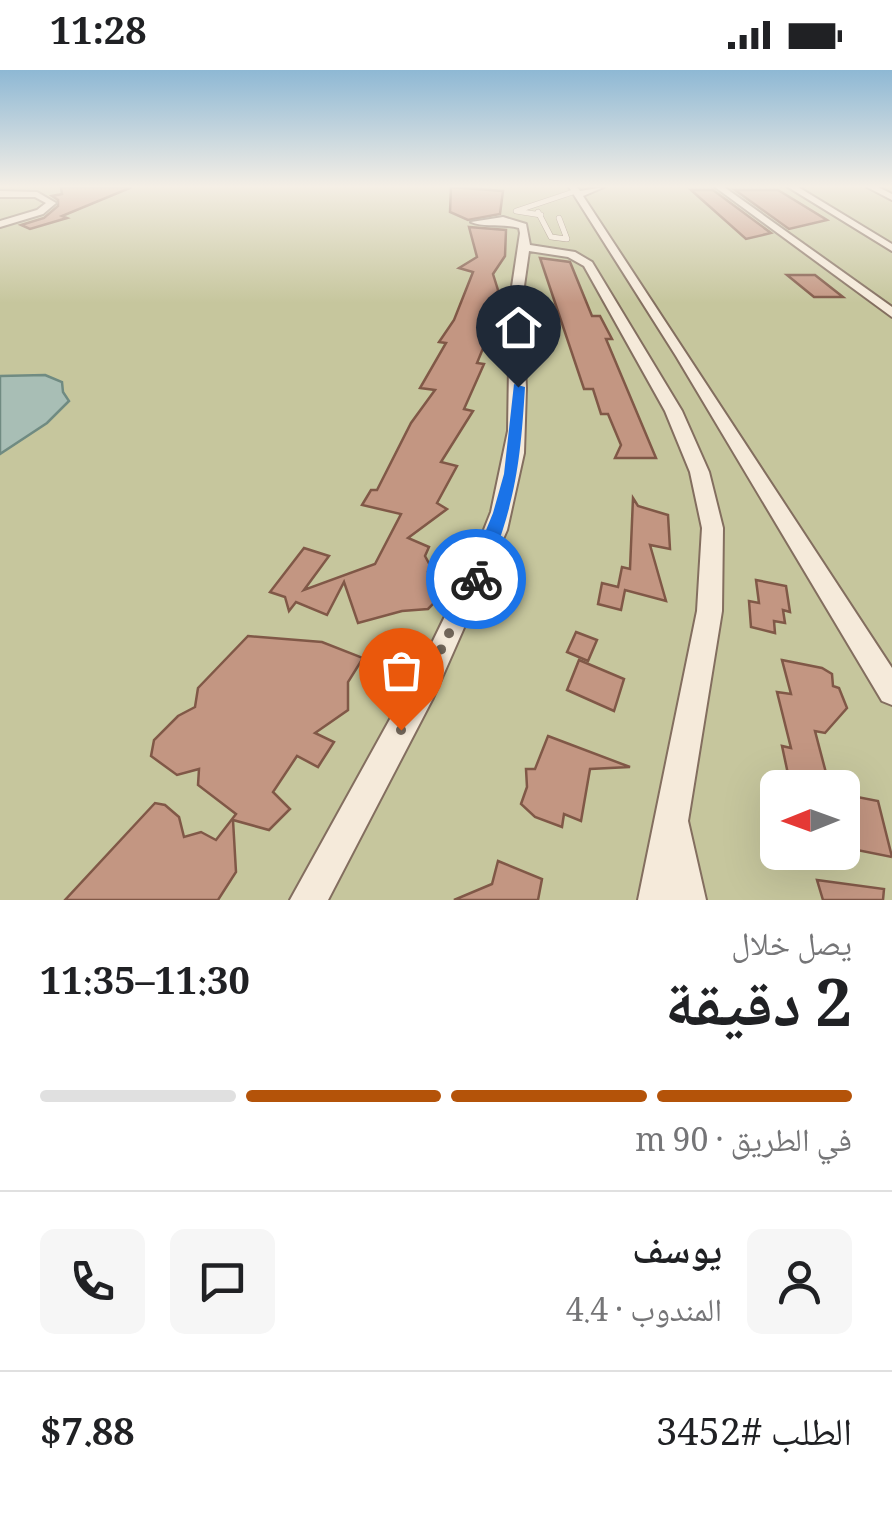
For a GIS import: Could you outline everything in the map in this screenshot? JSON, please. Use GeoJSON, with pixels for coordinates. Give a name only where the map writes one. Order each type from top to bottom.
{"type":"FeatureCollection","features":[{"type":"Feature","properties":{"kind":"street"},"geometry":{"type":"LineString","coordinates":[[308,900],[438,662],[502,513],[517,430],[516,285],[527,236],[520,226]]}},
{"type":"Feature","properties":{"kind":"street"},"geometry":{"type":"LineString","coordinates":[[597,226],[892,692]]}},
{"type":"Feature","properties":{"kind":"street"},"geometry":{"type":"LineString","coordinates":[[771,226],[892,313]]}},
{"type":"Feature","properties":{"kind":"street"},"geometry":{"type":"LineString","coordinates":[[855,226],[892,248]]}},
{"type":"Feature","properties":{"kind":"street"},"geometry":{"type":"LineString","coordinates":[[524,247],[571,254],[588,264],[689,441],[709,504],[712,588],[687,722],[674,820],[656,900]]}},
{"type":"Feature","properties":{"kind":"street"},"geometry":{"type":"LineString","coordinates":[[674,820],[688,900]]}},
{"type":"Feature","properties":{"kind":"lane"},"geometry":{"type":"LineString","coordinates":[[546,226],[551,237],[567,238],[563,226]]}},
{"type":"Feature","properties":{"kind":"green space"},"geometry":{"type":"Polygon","coordinates":[[[0,226],[892,226],[892,900],[0,900],[0,226]]]}},
{"type":"Feature","properties":{"kind":"shaded area"},"geometry":{"type":"Polygon","coordinates":[[[45,375],[62,382],[69,401],[47,423],[0,454],[0,376],[45,375]]]}},
{"type":"Feature","properties":{"kind":"building"},"geometry":{"type":"Polygon","coordinates":[[[731,226],[761,226],[771,233],[746,239],[731,226]]]}},
{"type":"Feature","properties":{"kind":"building"},"geometry":{"type":"Polygon","coordinates":[[[469,227],[506,230],[505,256],[493,274],[498,290],[489,324],[493,324],[477,363],[484,364],[464,409],[473,411],[441,462],[457,466],[437,503],[447,509],[408,538],[429,547],[425,556],[432,569],[428,572],[439,598],[428,609],[402,611],[358,623],[344,582],[327,615],[296,602],[289,611],[285,597],[270,592],[304,548],[329,556],[304,590],[375,564],[401,514],[362,505],[371,490],[377,490],[411,423],[435,390],[420,388],[446,343],[439,342],[454,320],[473,272],[459,268],[477,257],[469,227]]]}},
{"type":"Feature","properties":{"kind":"building"},"geometry":{"type":"Polygon","coordinates":[[[540,258],[570,262],[592,316],[600,316],[612,339],[606,339],[656,458],[615,458],[621,445],[608,414],[601,414],[593,389],[584,389],[540,258]]]}},
{"type":"Feature","properties":{"kind":"building"},"geometry":{"type":"Polygon","coordinates":[[[787,275],[815,275],[843,297],[814,297],[787,275]]]}},
{"type":"Feature","properties":{"kind":"building"},"geometry":{"type":"Polygon","coordinates":[[[633,498],[638,506],[668,515],[670,549],[650,545],[666,601],[625,590],[621,610],[598,604],[602,583],[618,587],[622,567],[630,569],[633,498]]]}},
{"type":"Feature","properties":{"kind":"building"},"geometry":{"type":"Polygon","coordinates":[[[756,580],[786,586],[790,612],[783,610],[785,623],[774,621],[775,633],[751,627],[749,601],[759,603],[756,580]]]}},
{"type":"Feature","properties":{"kind":"building"},"geometry":{"type":"Polygon","coordinates":[[[576,632],[597,640],[588,661],[567,652],[576,632]]]}},
{"type":"Feature","properties":{"kind":"building"},"geometry":{"type":"Polygon","coordinates":[[[248,636],[322,642],[363,658],[348,682],[348,710],[315,733],[334,742],[318,767],[297,756],[273,792],[290,809],[269,830],[233,820],[236,872],[218,900],[65,900],[155,803],[165,805],[179,817],[184,837],[201,832],[216,840],[236,814],[198,785],[199,769],[177,775],[151,756],[154,740],[178,716],[195,707],[198,688],[248,636]]]}},
{"type":"Feature","properties":{"kind":"building"},"geometry":{"type":"Polygon","coordinates":[[[579,660],[624,679],[614,711],[567,690],[579,660]]]}},
{"type":"Feature","properties":{"kind":"building"},"geometry":{"type":"Polygon","coordinates":[[[782,660],[822,668],[832,674],[833,686],[839,688],[847,708],[825,733],[815,731],[825,770],[787,770],[782,746],[791,748],[777,692],[791,694],[782,660]]]}},
{"type":"Feature","properties":{"kind":"building"},"geometry":{"type":"Polygon","coordinates":[[[548,736],[630,767],[590,769],[581,821],[564,814],[562,827],[535,817],[521,804],[527,787],[526,769],[535,769],[548,736]]]}},
{"type":"Feature","properties":{"kind":"building"},"geometry":{"type":"Polygon","coordinates":[[[860,798],[878,801],[892,857],[860,851],[860,798]]]}},
{"type":"Feature","properties":{"kind":"building"},"geometry":{"type":"Polygon","coordinates":[[[498,861],[542,879],[538,900],[454,900],[492,884],[498,861]]]}},
{"type":"Feature","properties":{"kind":"building"},"geometry":{"type":"Polygon","coordinates":[[[817,880],[884,889],[883,900],[823,900],[817,880]]]}},
{"type":"Feature","properties":{"kind":"way so far"},"geometry":{"type":"LineString","coordinates":[[401,730],[476,579]]}},
{"type":"Feature","properties":{"kind":"route"},"geometry":{"type":"LineString","coordinates":[[476,579],[502,513],[512,474],[518,387]]}}]}
